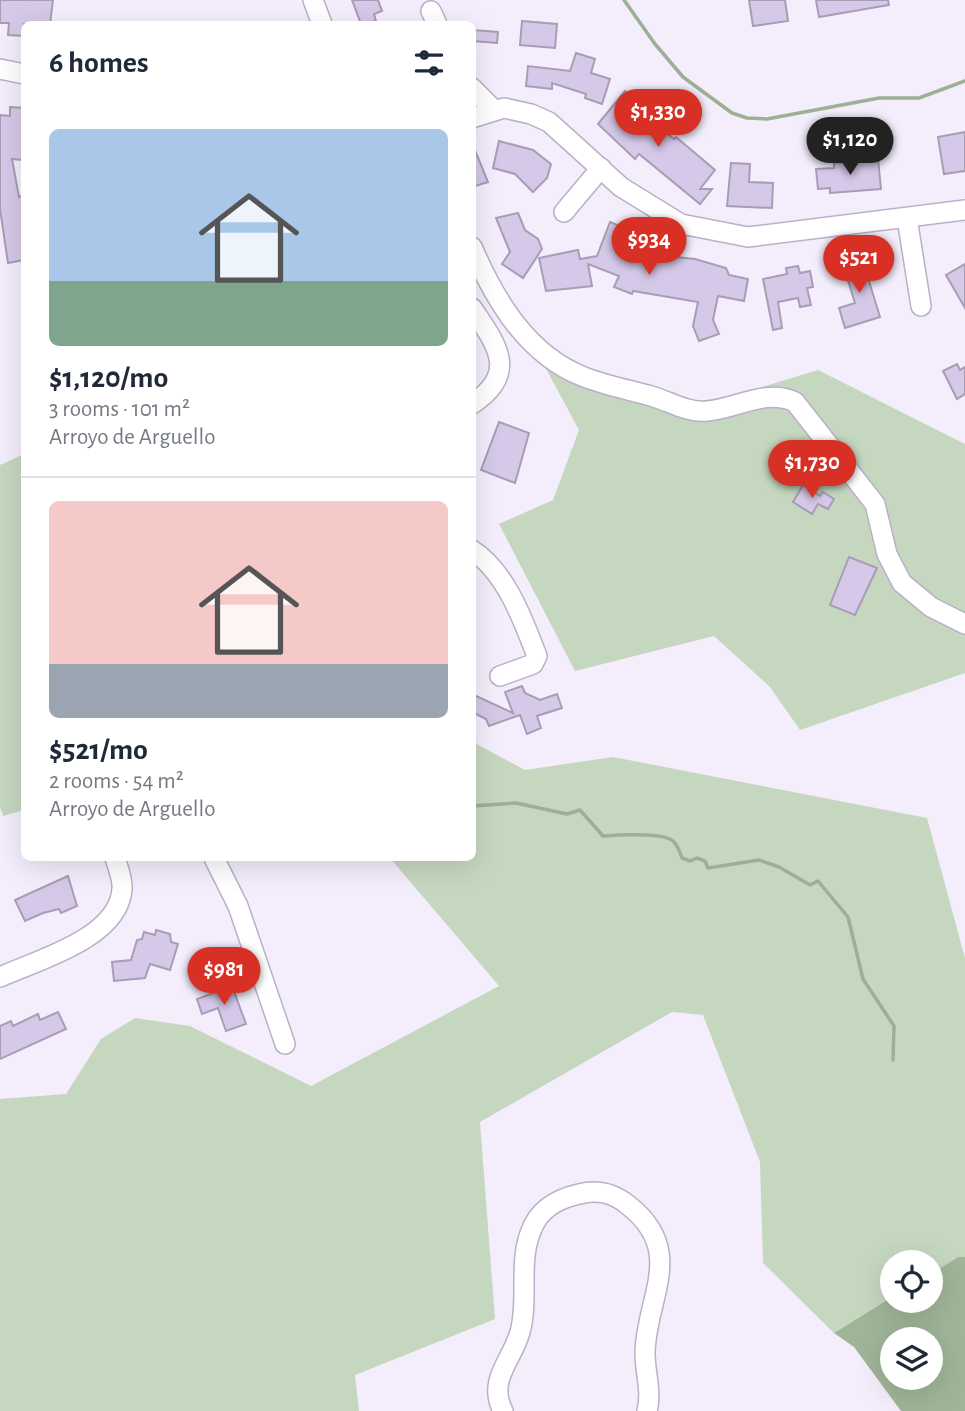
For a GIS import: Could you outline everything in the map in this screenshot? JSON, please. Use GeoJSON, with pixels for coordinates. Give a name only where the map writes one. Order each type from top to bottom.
{"type":"FeatureCollection","features":[{"type":"Feature","properties":{"kind":"street"},"geometry":{"type":"LineString","coordinates":[[313,0],[321,21]]}},
{"type":"Feature","properties":{"kind":"street"},"geometry":{"type":"LineString","coordinates":[[0,69],[21,73]]}},
{"type":"Feature","properties":{"kind":"street"},"geometry":{"type":"LineString","coordinates":[[476,92],[494,110]]}},
{"type":"Feature","properties":{"kind":"street"},"geometry":{"type":"LineString","coordinates":[[476,117],[494,110],[522,111],[549,122],[621,187],[681,225],[748,237],[965,210]]}},
{"type":"Feature","properties":{"kind":"street"},"geometry":{"type":"LineString","coordinates":[[564,212],[601,168]]}},
{"type":"Feature","properties":{"kind":"street"},"geometry":{"type":"LineString","coordinates":[[907,218],[921,306]]}},
{"type":"Feature","properties":{"kind":"street"},"geometry":{"type":"LineString","coordinates":[[476,256],[493,294],[515,324],[550,359],[583,376],[656,397],[678,407],[705,412],[766,398],[785,397],[795,402],[875,505],[887,554],[902,583],[931,607],[965,624]]}},
{"type":"Feature","properties":{"kind":"street"},"geometry":{"type":"LineString","coordinates":[[476,314],[499,349],[500,367],[489,393],[476,401]]}},
{"type":"Feature","properties":{"kind":"street"},"geometry":{"type":"LineString","coordinates":[[476,553],[494,569],[525,625],[537,656],[533,664],[500,676]]}},
{"type":"Feature","properties":{"kind":"street"},"geometry":{"type":"LineString","coordinates":[[0,977],[104,927],[116,909],[122,889],[117,861]]}},
{"type":"Feature","properties":{"kind":"street"},"geometry":{"type":"LineString","coordinates":[[216,861],[238,905],[285,1044]]}},
{"type":"Feature","properties":{"kind":"street"},"geometry":{"type":"LineString","coordinates":[[503,1411],[496,1387],[521,1331],[530,1232],[542,1212],[560,1198],[604,1191],[626,1203],[647,1222],[660,1251],[659,1284],[645,1351],[650,1397],[647,1411]]}},
{"type":"Feature","properties":{"kind":"green space"},"geometry":{"type":"Polygon","coordinates":[[[544,365],[677,413],[818,370],[965,444],[965,673],[800,730],[770,687],[714,636],[575,671],[499,524],[553,500],[579,430],[544,365]]]}},
{"type":"Feature","properties":{"kind":"green space"},"geometry":{"type":"Polygon","coordinates":[[[21,455],[21,811],[3,816],[0,807],[0,465],[21,455]]]}},
{"type":"Feature","properties":{"kind":"green space"},"geometry":{"type":"Polygon","coordinates":[[[476,744],[525,770],[613,757],[927,818],[965,958],[965,1257],[958,1257],[943,1266],[943,1250],[880,1250],[880,1304],[834,1333],[763,1263],[760,1162],[703,1015],[672,1012],[480,1122],[495,1319],[355,1375],[359,1411],[0,1411],[0,1099],[66,1094],[101,1039],[135,1018],[190,1026],[311,1086],[499,986],[393,861],[476,861],[476,744]]]}},
{"type":"Feature","properties":{"kind":"green space"},"geometry":{"type":"Polygon","coordinates":[[[958,1257],[965,1257],[965,1411],[901,1411],[886,1390],[943,1390],[943,1327],[880,1327],[880,1382],[854,1347],[834,1333],[880,1304],[880,1313],[943,1313],[943,1266],[958,1257]]]}},
{"type":"Feature","properties":{"kind":"building"},"geometry":{"type":"Polygon","coordinates":[[[0,0],[53,0],[50,21],[21,21],[21,36],[8,35],[9,23],[0,23],[0,0]]]}},
{"type":"Feature","properties":{"kind":"building"},"geometry":{"type":"Polygon","coordinates":[[[352,0],[378,0],[382,11],[374,14],[376,21],[360,21],[352,0]]]}},
{"type":"Feature","properties":{"kind":"building"},"geometry":{"type":"Polygon","coordinates":[[[749,0],[785,0],[788,21],[753,26],[749,0]]]}},
{"type":"Feature","properties":{"kind":"building"},"geometry":{"type":"Polygon","coordinates":[[[816,0],[888,0],[889,5],[819,17],[816,0]]]}},
{"type":"Feature","properties":{"kind":"building"},"geometry":{"type":"Polygon","coordinates":[[[522,21],[557,24],[555,48],[520,45],[522,21]]]}},
{"type":"Feature","properties":{"kind":"building"},"geometry":{"type":"Polygon","coordinates":[[[476,30],[498,32],[497,43],[476,41],[476,30]]]}},
{"type":"Feature","properties":{"kind":"building"},"geometry":{"type":"Polygon","coordinates":[[[576,53],[595,59],[591,73],[610,79],[602,104],[585,98],[586,94],[552,83],[552,89],[526,86],[528,66],[570,71],[576,53]]]}},
{"type":"Feature","properties":{"kind":"building"},"geometry":{"type":"Polygon","coordinates":[[[625,91],[637,100],[625,114],[642,127],[649,119],[674,139],[676,137],[715,170],[700,189],[712,189],[700,204],[639,154],[635,159],[598,124],[625,91]]]}},
{"type":"Feature","properties":{"kind":"building"},"geometry":{"type":"Polygon","coordinates":[[[10,107],[21,108],[21,160],[12,159],[19,197],[21,196],[21,261],[8,263],[0,209],[0,115],[10,116],[10,107]]]}},
{"type":"Feature","properties":{"kind":"building"},"geometry":{"type":"Polygon","coordinates":[[[965,132],[965,171],[944,174],[938,137],[965,132]]]}},
{"type":"Feature","properties":{"kind":"building"},"geometry":{"type":"Polygon","coordinates":[[[499,141],[533,150],[551,164],[547,178],[533,192],[515,174],[493,168],[499,141]]]}},
{"type":"Feature","properties":{"kind":"building"},"geometry":{"type":"Polygon","coordinates":[[[476,153],[488,182],[476,186],[476,153]]]}},
{"type":"Feature","properties":{"kind":"building"},"geometry":{"type":"Polygon","coordinates":[[[878,159],[881,189],[830,193],[830,188],[818,189],[816,169],[834,168],[834,163],[878,159]]]}},
{"type":"Feature","properties":{"kind":"building"},"geometry":{"type":"Polygon","coordinates":[[[731,163],[750,164],[749,182],[773,183],[772,208],[727,206],[731,163]]]}},
{"type":"Feature","properties":{"kind":"building"},"geometry":{"type":"Polygon","coordinates":[[[518,213],[525,230],[538,239],[542,249],[523,278],[502,264],[510,252],[496,218],[518,213]]]}},
{"type":"Feature","properties":{"kind":"building"},"geometry":{"type":"Polygon","coordinates":[[[610,222],[627,229],[621,244],[656,258],[657,255],[695,259],[726,268],[729,275],[748,279],[744,301],[718,296],[713,320],[719,334],[699,341],[693,326],[698,302],[633,291],[632,294],[614,287],[619,276],[588,264],[592,286],[546,291],[539,258],[578,250],[580,259],[597,256],[610,222]]]}},
{"type":"Feature","properties":{"kind":"building"},"geometry":{"type":"Polygon","coordinates":[[[861,255],[880,317],[845,328],[839,308],[855,303],[842,261],[861,255]]]}},
{"type":"Feature","properties":{"kind":"building"},"geometry":{"type":"Polygon","coordinates":[[[965,264],[965,308],[946,275],[965,264]]]}},
{"type":"Feature","properties":{"kind":"building"},"geometry":{"type":"Polygon","coordinates":[[[798,266],[800,273],[810,271],[813,287],[807,288],[811,305],[800,307],[798,298],[778,302],[782,328],[773,330],[763,279],[787,274],[786,268],[798,266]]]}},
{"type":"Feature","properties":{"kind":"building"},"geometry":{"type":"Polygon","coordinates":[[[957,364],[960,370],[965,367],[965,394],[957,399],[943,371],[957,364]]]}},
{"type":"Feature","properties":{"kind":"building"},"geometry":{"type":"Polygon","coordinates":[[[499,422],[529,433],[515,483],[481,470],[499,422]]]}},
{"type":"Feature","properties":{"kind":"building"},"geometry":{"type":"Polygon","coordinates":[[[803,485],[820,496],[823,492],[834,499],[828,509],[818,504],[812,514],[793,502],[803,485]]]}},
{"type":"Feature","properties":{"kind":"building"},"geometry":{"type":"Polygon","coordinates":[[[849,557],[877,568],[855,615],[830,605],[849,557]]]}},
{"type":"Feature","properties":{"kind":"building"},"geometry":{"type":"Polygon","coordinates":[[[522,686],[525,693],[540,700],[557,694],[562,708],[537,716],[541,728],[527,734],[520,715],[489,726],[486,719],[476,714],[476,696],[513,713],[505,692],[522,686]]]}},
{"type":"Feature","properties":{"kind":"building"},"geometry":{"type":"Polygon","coordinates":[[[68,876],[77,906],[61,913],[59,909],[43,913],[25,921],[15,900],[68,876]]]}},
{"type":"Feature","properties":{"kind":"building"},"geometry":{"type":"Polygon","coordinates":[[[156,930],[170,934],[171,942],[178,944],[170,970],[150,964],[145,978],[114,981],[112,962],[131,960],[137,940],[142,939],[144,932],[155,935],[156,930]]]}},
{"type":"Feature","properties":{"kind":"building"},"geometry":{"type":"Polygon","coordinates":[[[232,986],[246,1024],[226,1031],[218,1008],[202,1014],[197,999],[232,986]]]}},
{"type":"Feature","properties":{"kind":"building"},"geometry":{"type":"Polygon","coordinates":[[[58,1012],[66,1029],[0,1059],[0,1026],[11,1021],[13,1026],[38,1014],[40,1020],[58,1012]]]}},
{"type":"Feature","properties":{"kind":"waterway"},"geometry":{"type":"LineString","coordinates":[[624,0],[655,44],[683,77],[732,113],[747,118],[767,119],[879,98],[919,98],[965,81]]}},
{"type":"Feature","properties":{"kind":"waterway"},"geometry":{"type":"LineString","coordinates":[[476,806],[516,803],[567,814],[580,810],[603,836],[641,835],[669,839],[677,845],[682,858],[705,861],[708,868],[759,860],[779,867],[810,885],[818,881],[848,917],[863,979],[894,1026],[893,1060]]}}]}
